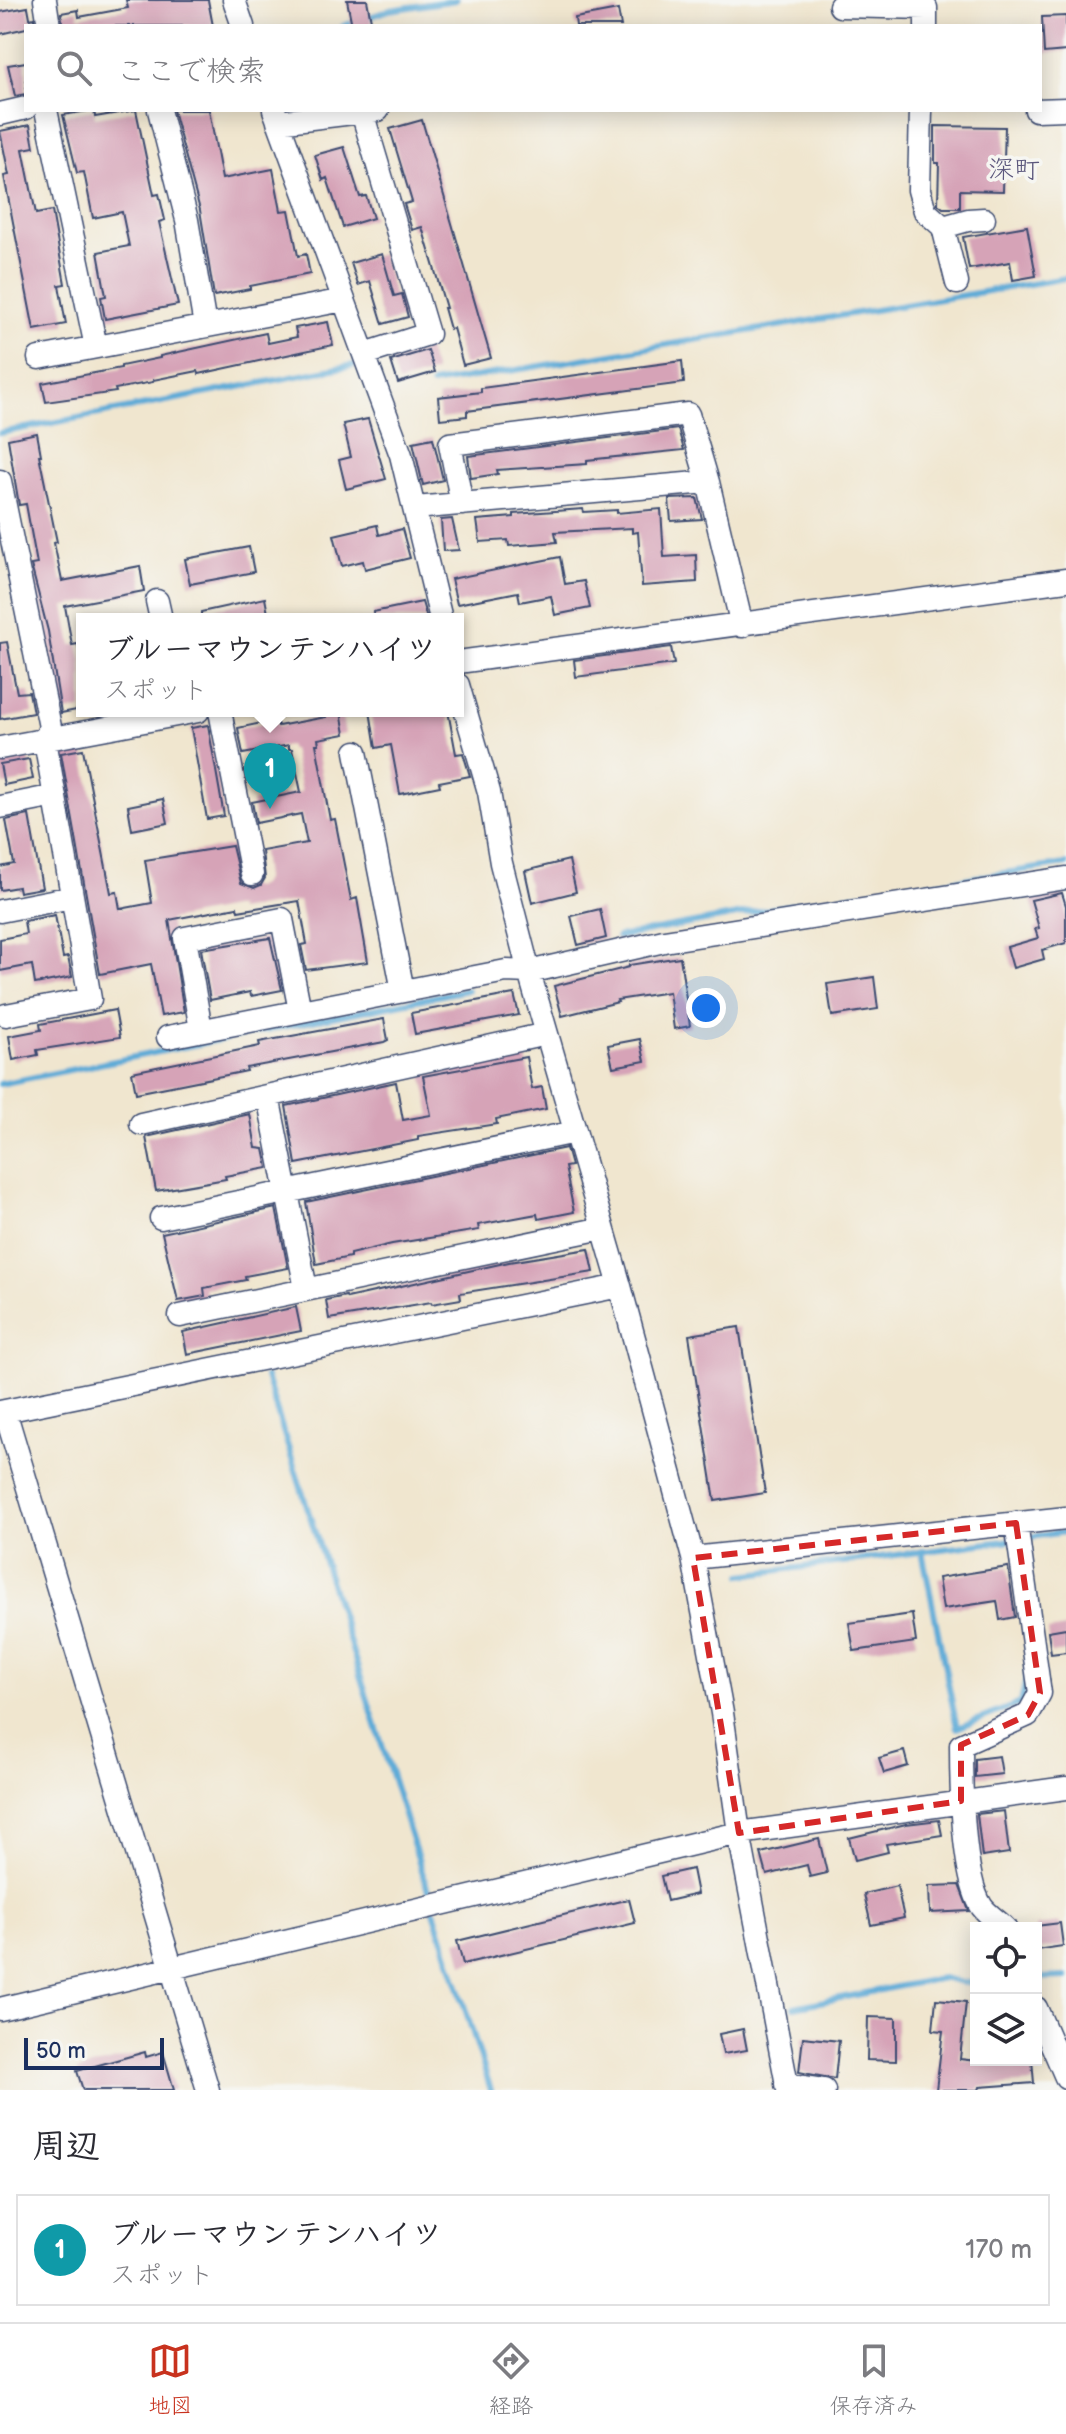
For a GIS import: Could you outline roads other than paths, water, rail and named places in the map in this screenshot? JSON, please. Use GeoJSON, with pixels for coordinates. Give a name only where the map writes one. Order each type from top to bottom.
{"type":"FeatureCollection","features":[{"type":"Feature","properties":{"kind":"street"},"geometry":{"type":"LineString","coordinates":[[234,0],[242,24]]}},
{"type":"Feature","properties":{"kind":"street"},"geometry":{"type":"LineString","coordinates":[[840,6],[926,8],[926,24]]}},
{"type":"Feature","properties":{"kind":"street"},"geometry":{"type":"LineString","coordinates":[[0,114],[24,108]]}},
{"type":"Feature","properties":{"kind":"street"},"geometry":{"type":"LineString","coordinates":[[1042,110],[1066,109]]}},
{"type":"Feature","properties":{"kind":"street"},"geometry":{"type":"LineString","coordinates":[[46,112],[96,347]]}},
{"type":"Feature","properties":{"kind":"street"},"geometry":{"type":"LineString","coordinates":[[160,112],[187,220],[205,326]]}},
{"type":"Feature","properties":{"kind":"street"},"geometry":{"type":"LineString","coordinates":[[351,112],[276,116],[401,455],[440,613]]}},
{"type":"Feature","properties":{"kind":"street"},"geometry":{"type":"LineString","coordinates":[[365,354],[428,334],[370,112]]}},
{"type":"Feature","properties":{"kind":"street"},"geometry":{"type":"LineString","coordinates":[[921,112],[919,190],[925,211],[943,227],[957,283]]}},
{"type":"Feature","properties":{"kind":"street"},"geometry":{"type":"LineString","coordinates":[[943,227],[984,219]]}},
{"type":"Feature","properties":{"kind":"street"},"geometry":{"type":"LineString","coordinates":[[39,358],[344,300]]}},
{"type":"Feature","properties":{"kind":"street"},"geometry":{"type":"LineString","coordinates":[[462,504],[450,444],[688,414],[708,482],[742,626]]}},
{"type":"Feature","properties":{"kind":"street"},"geometry":{"type":"LineString","coordinates":[[415,508],[708,482]]}},
{"type":"Feature","properties":{"kind":"street"},"geometry":{"type":"LineString","coordinates":[[0,485],[50,727],[45,740],[90,999],[6,1015]]}},
{"type":"Feature","properties":{"kind":"street"},"geometry":{"type":"LineString","coordinates":[[464,661],[1066,580]]}},
{"type":"Feature","properties":{"kind":"street"},"geometry":{"type":"LineString","coordinates":[[464,706],[489,792],[501,863],[529,972],[620,1286],[693,1558],[722,1713],[739,1833],[787,2087],[824,2090]]}},
{"type":"Feature","properties":{"kind":"street"},"geometry":{"type":"LineString","coordinates":[[0,748],[161,717]]}},
{"type":"Feature","properties":{"kind":"street"},"geometry":{"type":"LineString","coordinates":[[221,717],[252,874]]}},
{"type":"Feature","properties":{"kind":"street"},"geometry":{"type":"LineString","coordinates":[[356,752],[403,991]]}},
{"type":"Feature","properties":{"kind":"street"},"geometry":{"type":"LineString","coordinates":[[0,807],[55,796]]}},
{"type":"Feature","properties":{"kind":"street"},"geometry":{"type":"LineString","coordinates":[[168,1037],[506,971],[529,972],[664,941],[1066,878]]}},
{"type":"Feature","properties":{"kind":"street"},"geometry":{"type":"LineString","coordinates":[[0,911],[72,897]]}},
{"type":"Feature","properties":{"kind":"street"},"geometry":{"type":"LineString","coordinates":[[201,1030],[185,938],[282,919],[300,1011]]}},
{"type":"Feature","properties":{"kind":"street"},"geometry":{"type":"LineString","coordinates":[[141,1124],[546,1034]]}},
{"type":"Feature","properties":{"kind":"street"},"geometry":{"type":"LineString","coordinates":[[268,1096],[306,1289]]}},
{"type":"Feature","properties":{"kind":"street"},"geometry":{"type":"LineString","coordinates":[[161,1218],[575,1132]]}},
{"type":"Feature","properties":{"kind":"street"},"geometry":{"type":"LineString","coordinates":[[180,1316],[603,1228]]}},
{"type":"Feature","properties":{"kind":"street"},"geometry":{"type":"LineString","coordinates":[[208,2090],[2,1412],[620,1286]]}},
{"type":"Feature","properties":{"kind":"street"},"geometry":{"type":"LineString","coordinates":[[693,1558],[1066,1518]]}},
{"type":"Feature","properties":{"kind":"street"},"geometry":{"type":"LineString","coordinates":[[999,1922],[982,1906],[972,1877],[961,1801],[961,1745],[1028,1715],[1040,1693],[1016,1523]]}},
{"type":"Feature","properties":{"kind":"street"},"geometry":{"type":"LineString","coordinates":[[0,2009],[739,1833],[1066,1788]]}},
{"type":"Feature","properties":{"kind":"street"},"geometry":{"type":"LineString","coordinates":[[1042,2022],[1066,2077]]}},
{"type":"Feature","properties":{"kind":"waterway"},"geometry":{"type":"LineString","coordinates":[[349,24],[390,10],[456,0]]}},
{"type":"Feature","properties":{"kind":"waterway"},"geometry":{"type":"LineString","coordinates":[[432,384],[1066,278]]}},
{"type":"Feature","properties":{"kind":"waterway"},"geometry":{"type":"LineString","coordinates":[[0,433],[354,365]]}},
{"type":"Feature","properties":{"kind":"waterway"},"geometry":{"type":"LineString","coordinates":[[618,937],[802,903],[1066,864]]}},
{"type":"Feature","properties":{"kind":"waterway"},"geometry":{"type":"LineString","coordinates":[[0,1084],[467,990]]}},
{"type":"Feature","properties":{"kind":"waterway"},"geometry":{"type":"LineString","coordinates":[[266,1377],[431,1900]]}},
{"type":"Feature","properties":{"kind":"waterway"},"geometry":{"type":"LineString","coordinates":[[1023,1538],[1066,1532]]}},
{"type":"Feature","properties":{"kind":"waterway"},"geometry":{"type":"LineString","coordinates":[[742,1575],[1012,1540]]}},
{"type":"Feature","properties":{"kind":"waterway"},"geometry":{"type":"LineString","coordinates":[[922,1551],[957,1728],[1021,1703],[1028,1669]]}},
{"type":"Feature","properties":{"kind":"waterway"},"geometry":{"type":"LineString","coordinates":[[434,1911],[491,2090]]}},
{"type":"Feature","properties":{"kind":"waterway"},"geometry":{"type":"LineString","coordinates":[[1042,1978],[1066,1977]]}},
{"type":"Feature","properties":{"kind":"waterway"},"geometry":{"type":"LineString","coordinates":[[794,2007],[942,1978],[970,1982]]}},
{"type":"Feature","properties":{"kind":"place","name":"ブルーマウンテンハイツ"},"geometry":{"type":"Point","coordinates":[270,809]}},
{"type":"Feature","properties":{"kind":"district","name":"深町"},"geometry":{"type":"Point","coordinates":[1014,170]}}]}
